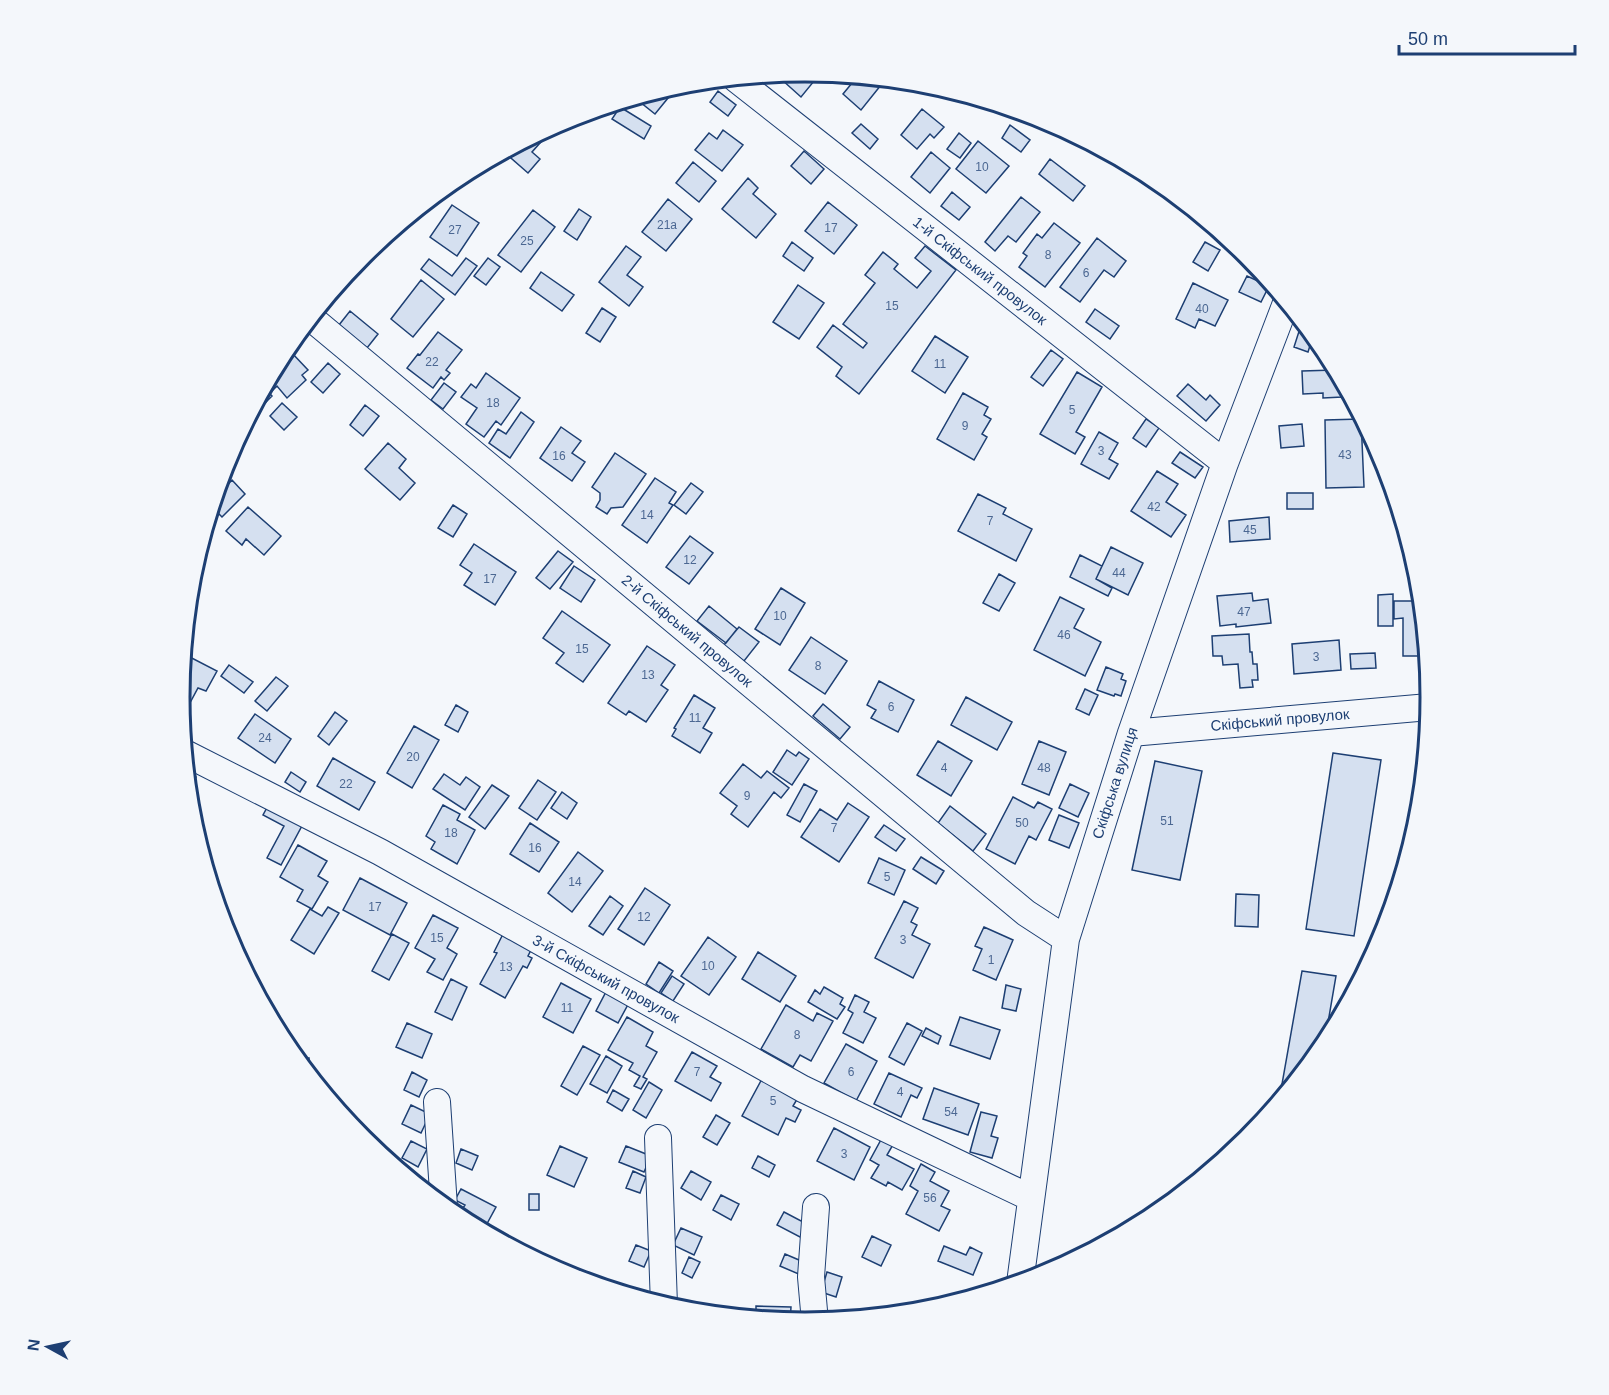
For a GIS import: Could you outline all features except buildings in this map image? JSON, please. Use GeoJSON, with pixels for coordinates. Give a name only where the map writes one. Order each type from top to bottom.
{"type":"FeatureCollection","features":[{"type":"Feature","properties":{"kind":"street","name":"1-й Скіфський провулок"},"geometry":{"type":"LineString","coordinates":[[745,86],[1225,463]]}},
{"type":"Feature","properties":{"kind":"street","name":"Скіфська вулиця"},"geometry":{"type":"LineString","coordinates":[[1021,1273],[1066,939],[1131,733],[1225,463],[1283,312]]}},
{"type":"Feature","properties":{"kind":"street","name":"2-й Скіфський провулок"},"geometry":{"type":"LineString","coordinates":[[317,323],[1026,913],[1066,939]]}},
{"type":"Feature","properties":{"kind":"street","name":"Скіфський провулок"},"geometry":{"type":"LineString","coordinates":[[1131,733],[1420,708]]}},
{"type":"Feature","properties":{"kind":"street","name":"3-й Скіфський провулок"},"geometry":{"type":"LineString","coordinates":[[193,758],[380,852],[803,1089],[1031,1198]]}},
{"type":"Feature","properties":{"kind":"street"},"geometry":{"type":"LineString","coordinates":[[436,1102],[443,1194]]}},
{"type":"Feature","properties":{"kind":"street"},"geometry":{"type":"LineString","coordinates":[[658,1138],[664,1296]]}},
{"type":"Feature","properties":{"kind":"street"},"geometry":{"type":"LineString","coordinates":[[813,1312],[811,1277],[816,1207]]}}]}
